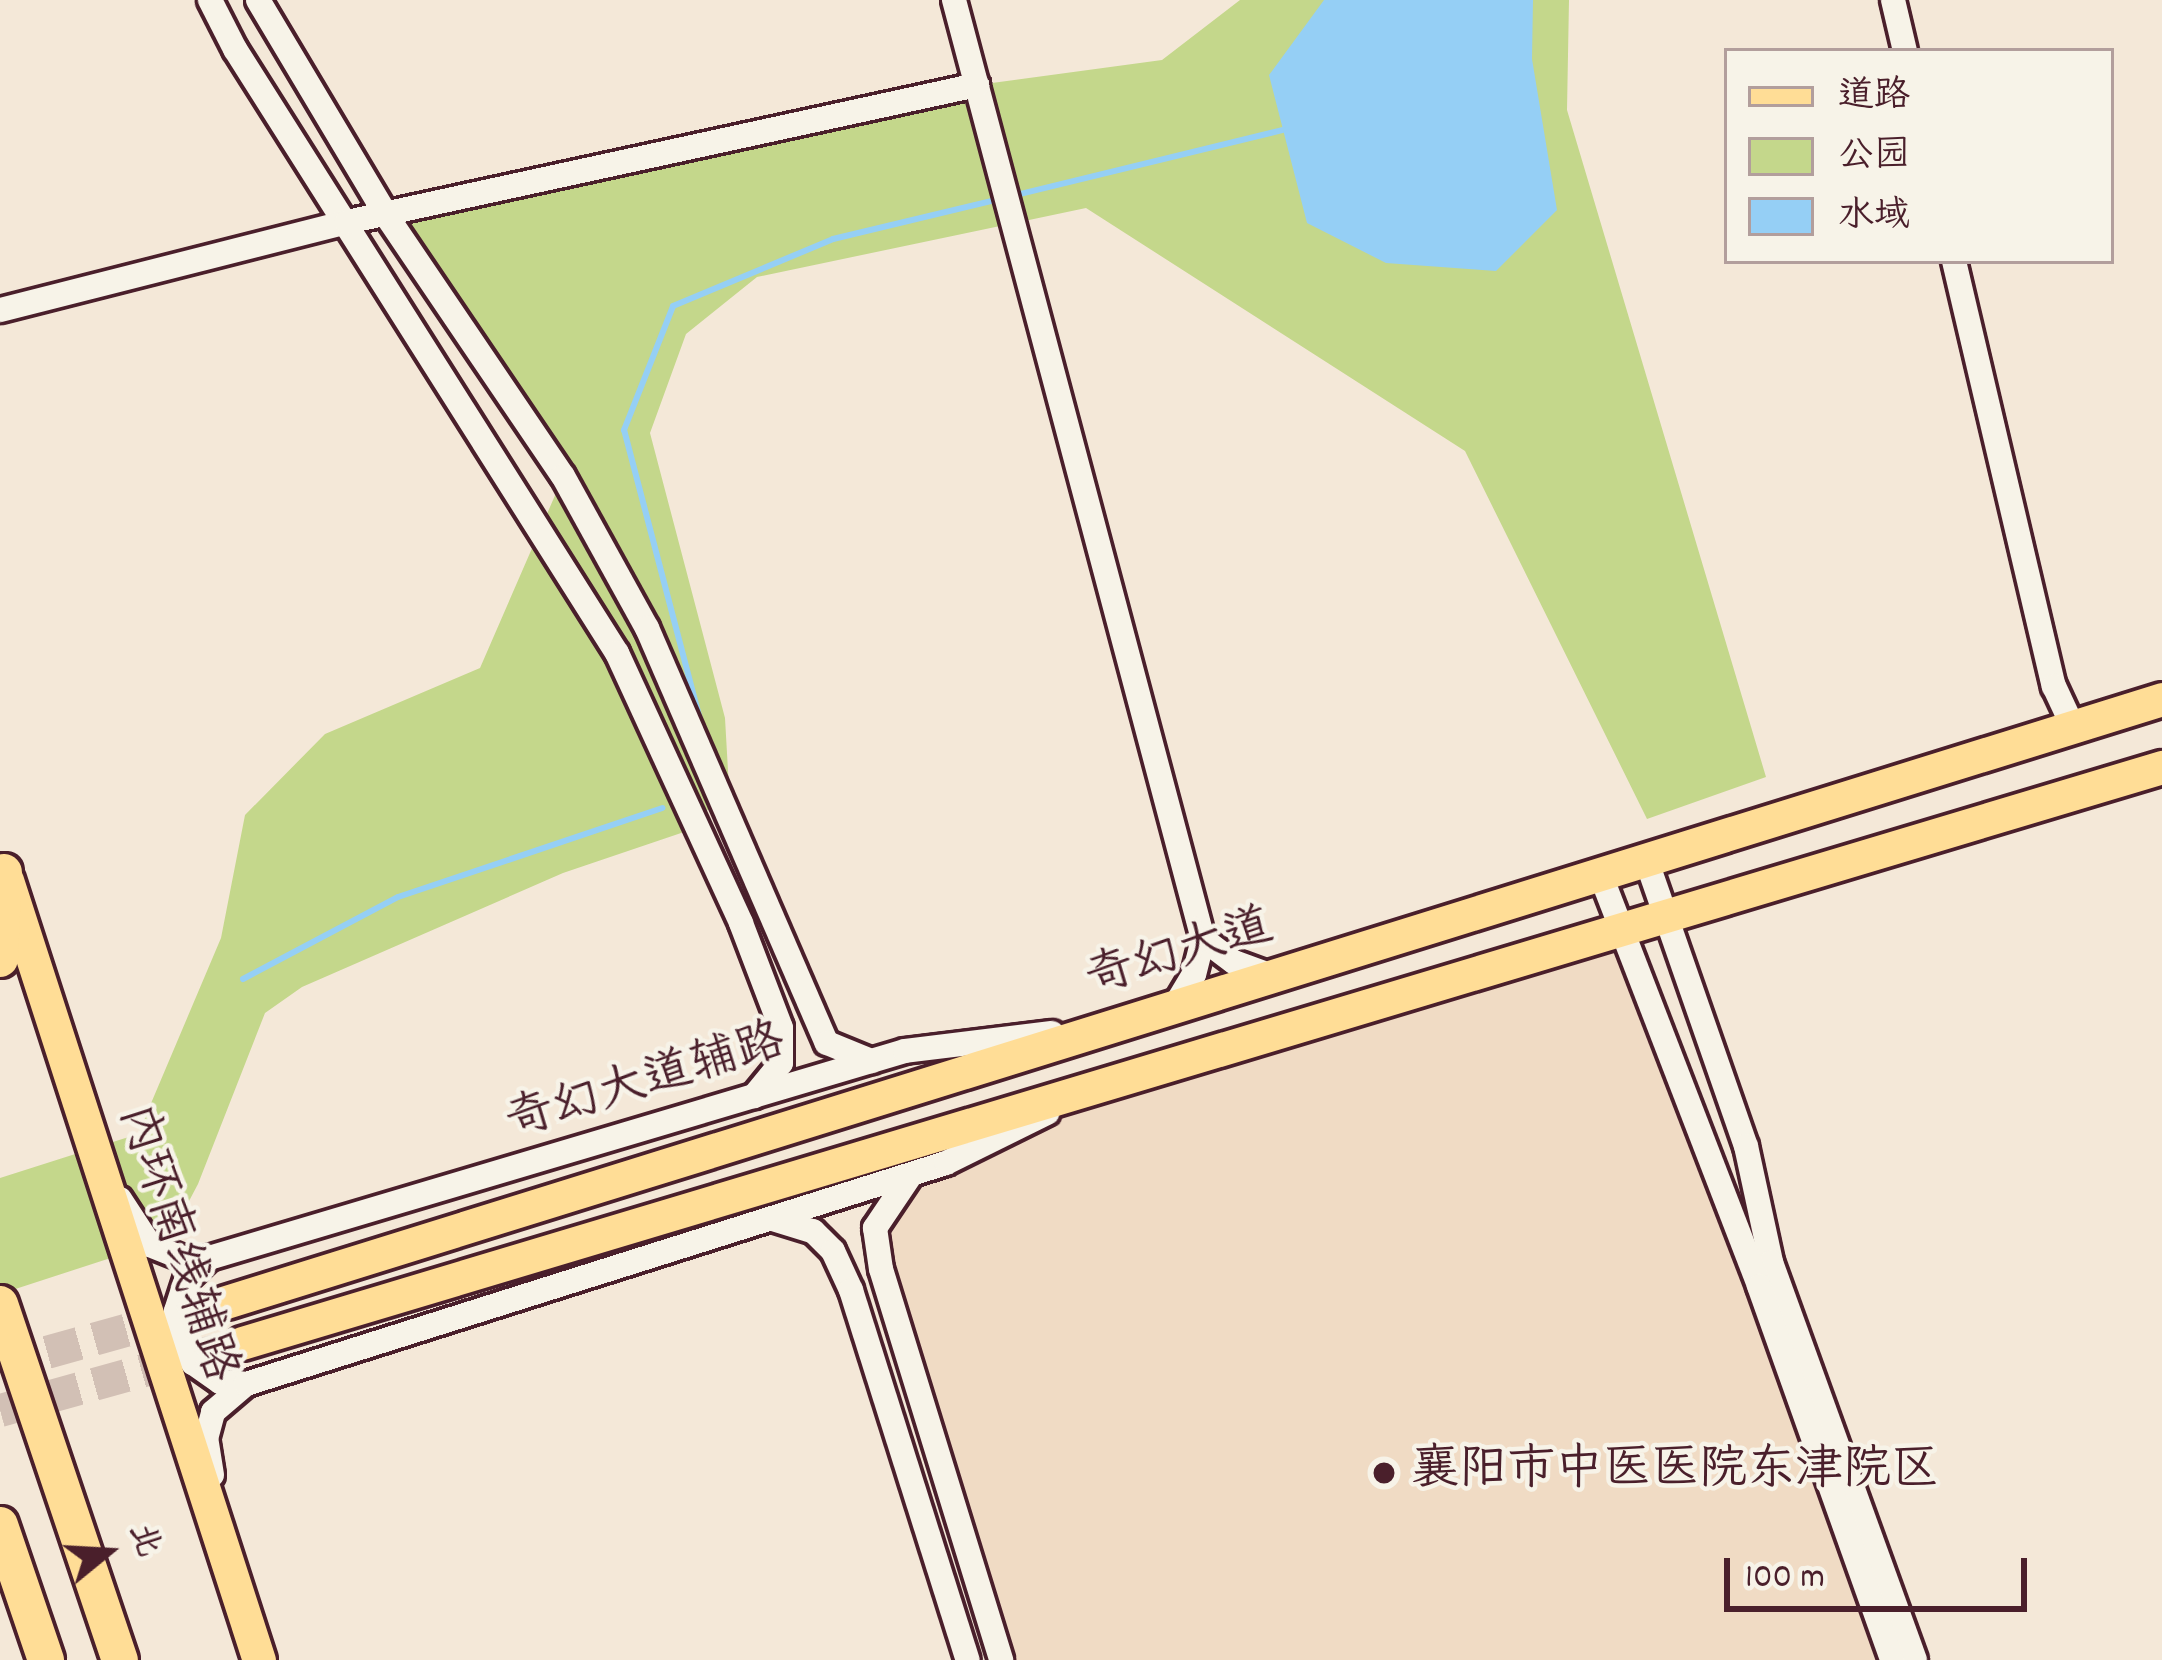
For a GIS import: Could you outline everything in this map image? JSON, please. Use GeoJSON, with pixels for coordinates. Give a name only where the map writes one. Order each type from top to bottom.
{"type":"FeatureCollection","features":[{"type":"Feature","properties":{"kind":"highway"},"geometry":{"type":"LineString","coordinates":[[0,959],[2,865]]}},
{"type":"Feature","properties":{"kind":"highway"},"geometry":{"type":"LineString","coordinates":[[0,1304],[121,1660]]}},
{"type":"Feature","properties":{"kind":"highway"},"geometry":{"type":"LineString","coordinates":[[0,1525],[46,1660]]}},
{"type":"Feature","properties":{"kind":"main road","name":"奇幻大道"},"geometry":{"type":"LineString","coordinates":[[226,1302],[2162,699]]}},
{"type":"Feature","properties":{"kind":"main road","name":"奇幻大道"},"geometry":{"type":"LineString","coordinates":[[242,1343],[2162,767]]}},
{"type":"Feature","properties":{"kind":"main road","name":"内环南线辅路"},"geometry":{"type":"LineString","coordinates":[[2,865],[259,1660]]}},
{"type":"Feature","properties":{"kind":"street"},"geometry":{"type":"LineString","coordinates":[[210,0],[235,50],[617,653],[741,923],[781,1028],[781,1063],[754,1096]]}},
{"type":"Feature","properties":{"kind":"street"},"geometry":{"type":"LineString","coordinates":[[258,0],[386,215],[563,476],[647,628],[827,1043],[871,1061]]}},
{"type":"Feature","properties":{"kind":"street"},"geometry":{"type":"LineString","coordinates":[[954,0],[1007,215],[1203,940],[1194,974],[1173,1009]]}},
{"type":"Feature","properties":{"kind":"street"},"geometry":{"type":"LineString","coordinates":[[1893,0],[1904,48]]}},
{"type":"Feature","properties":{"kind":"street"},"geometry":{"type":"LineString","coordinates":[[0,310],[346,222],[976,86]]}},
{"type":"Feature","properties":{"kind":"street"},"geometry":{"type":"LineString","coordinates":[[1955,264],[2054,686],[2073,727]]}},
{"type":"Feature","properties":{"kind":"street"},"geometry":{"type":"LineString","coordinates":[[1647,862],[1746,1147],[1771,1262],[1915,1660]]}},
{"type":"Feature","properties":{"kind":"street"},"geometry":{"type":"LineString","coordinates":[[1601,876],[1759,1286],[1892,1660]]}},
{"type":"Feature","properties":{"kind":"street"},"geometry":{"type":"LineString","coordinates":[[1203,940],[1234,962],[1272,976]]}},
{"type":"Feature","properties":{"kind":"street","name":"奇幻大道辅路"},"geometry":{"type":"LineString","coordinates":[[101,1170],[150,1245],[182,1258],[208,1258],[905,1051],[1114,1026]]}},
{"type":"Feature","properties":{"kind":"street"},"geometry":{"type":"LineString","coordinates":[[208,1258],[186,1280],[176,1312],[178,1335],[194,1363],[220,1382],[246,1384],[946,1163],[1121,1077]]}},
{"type":"Feature","properties":{"kind":"street"},"geometry":{"type":"LineString","coordinates":[[911,1175],[874,1228],[881,1270],[1001,1660]]}},
{"type":"Feature","properties":{"kind":"street"},"geometry":{"type":"LineString","coordinates":[[776,1220],[813,1231],[832,1251],[851,1290],[968,1660]]}},
{"type":"Feature","properties":{"kind":"street"},"geometry":{"type":"LineString","coordinates":[[225,1555],[206,1439],[213,1412],[246,1384]]}},
{"type":"Feature","properties":{"kind":"shaded area","name":"襄阳市中医医院东津院区"},"geometry":{"type":"Polygon","coordinates":[[[1620,927],[1892,1660],[1001,1660],[881,1270],[891,1201],[911,1175],[1121,1077],[1620,927]]]}},
{"type":"Feature","properties":{"kind":"green space"},"geometry":{"type":"Polygon","coordinates":[[[1240,0],[1569,0],[1567,110],[1766,777],[1647,819],[1465,451],[1086,208],[757,277],[686,334],[650,433],[725,718],[729,788],[687,831],[563,873],[302,987],[265,1013],[198,1184],[169,1239],[0,1294],[0,1178],[138,1134],[221,938],[245,815],[325,734],[480,668],[563,477],[386,215],[977,85],[1162,60],[1240,0]]]}},
{"type":"Feature","properties":{"kind":"water"},"geometry":{"type":"Polygon","coordinates":[[[1324,0],[1533,0],[1532,59],[1557,210],[1496,271],[1386,263],[1307,223],[1269,75],[1324,0]]]}},
{"type":"Feature","properties":{"kind":"waterway"},"geometry":{"type":"LineString","coordinates":[[1012,196],[1283,130]]}},
{"type":"Feature","properties":{"kind":"waterway"},"geometry":{"type":"LineString","coordinates":[[702,727],[624,430],[673,306],[833,239],[1000,199]]}},
{"type":"Feature","properties":{"kind":"waterway"},"geometry":{"type":"LineString","coordinates":[[243,979],[398,897],[662,808]]}},
{"type":"Feature","properties":{"kind":"tunnel"},"geometry":{"type":"LineString","coordinates":[[0,1365],[226,1302]]}},
{"type":"Feature","properties":{"kind":"tunnel"},"geometry":{"type":"LineString","coordinates":[[0,1410],[242,1343]]}},
{"type":"Feature","properties":{"kind":"place","name":"襄阳市中医医院东津院区"},"geometry":{"type":"Point","coordinates":[1384,1473]}}]}
